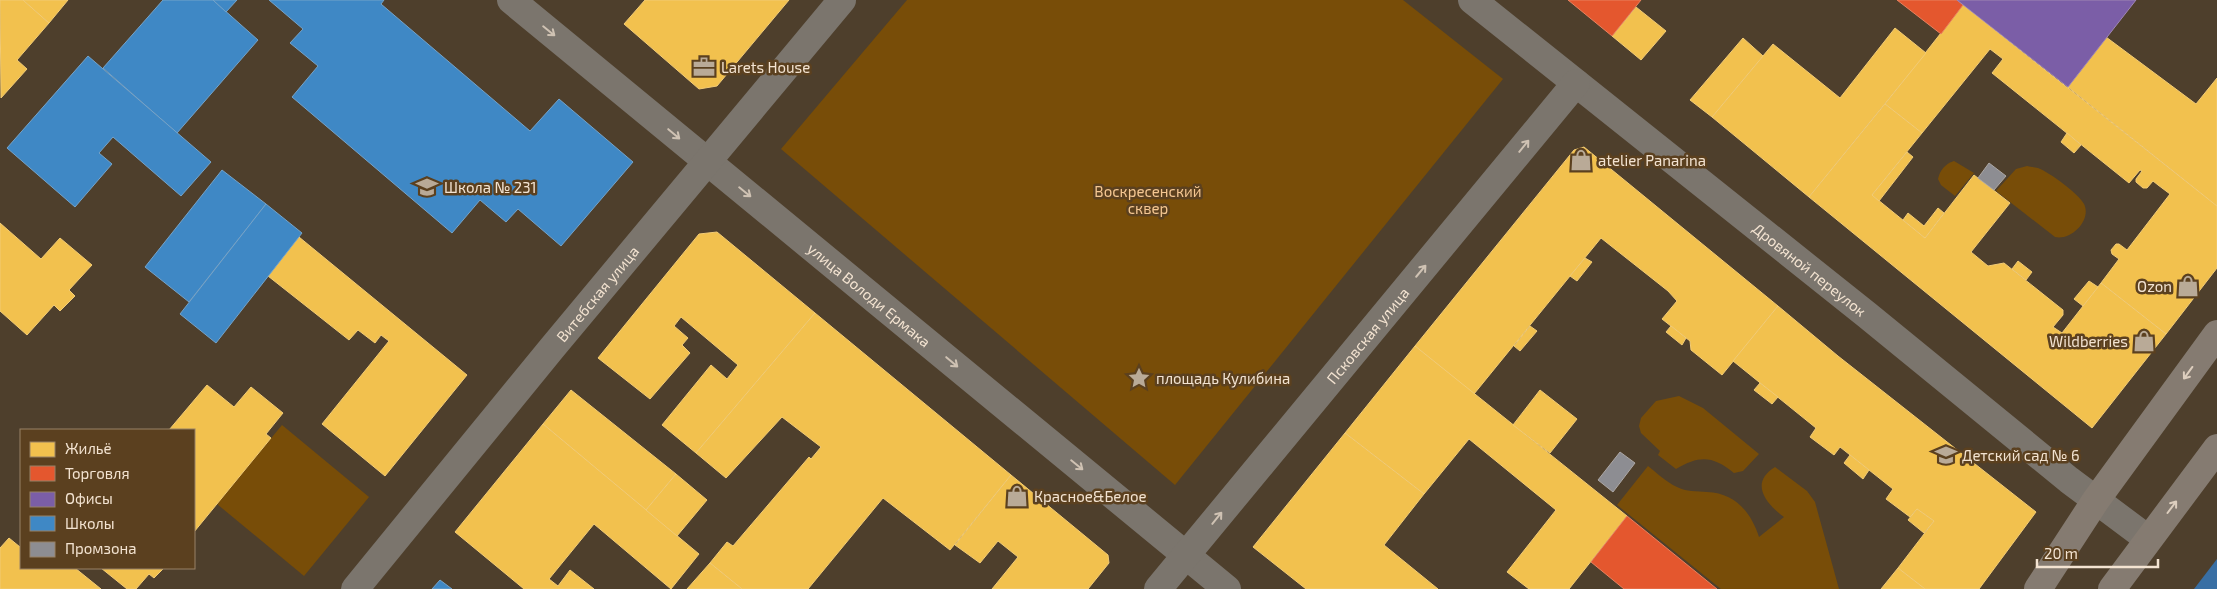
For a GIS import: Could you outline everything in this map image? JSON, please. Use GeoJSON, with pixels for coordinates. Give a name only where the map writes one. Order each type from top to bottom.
{"type":"FeatureCollection","features":[{"type":"Feature","properties":{"kind":"main road"},"geometry":{"type":"LineString","coordinates":[[2038,589],[2096,500],[2217,334]]}},
{"type":"Feature","properties":{"kind":"main road"},"geometry":{"type":"LineString","coordinates":[[2112,589],[2217,448]]}},
{"type":"Feature","properties":{"kind":"street","name":"улица Володи Ермака"},"geometry":{"type":"LineString","coordinates":[[511,0],[1227,589]]}},
{"type":"Feature","properties":{"kind":"street","name":"Витебская улица"},"geometry":{"type":"LineString","coordinates":[[355,589],[842,0]]}},
{"type":"Feature","properties":{"kind":"street","name":"Дровяной переулок"},"geometry":{"type":"LineString","coordinates":[[1472,0],[2096,500],[2148,539]]}},
{"type":"Feature","properties":{"kind":"street","name":"Псковская улица"},"geometry":{"type":"LineString","coordinates":[[1158,589],[1576,83]]}},
{"type":"Feature","properties":{"kind":"green space","name":"Воскресенский сквер"},"geometry":{"type":"Polygon","coordinates":[[[907,0],[1403,0],[1503,79],[1175,485],[781,149],[907,0]]]}},
{"type":"Feature","properties":{"kind":"green space"},"geometry":{"type":"Polygon","coordinates":[[[1954,161],[1974,173],[1955,196],[1941,185],[1938,179],[1943,168],[1954,161]]]}},
{"type":"Feature","properties":{"kind":"green space"},"geometry":{"type":"Polygon","coordinates":[[[2027,166],[2038,168],[2049,174],[2070,189],[2084,204],[2086,210],[2083,223],[2073,233],[2067,236],[2055,237],[1996,191],[2016,169],[2027,166]]]}},
{"type":"Feature","properties":{"kind":"green space"},"geometry":{"type":"Polygon","coordinates":[[[1679,396],[1703,408],[1759,454],[1743,471],[1734,473],[1719,463],[1706,459],[1692,461],[1676,469],[1658,455],[1660,451],[1641,433],[1639,426],[1641,418],[1656,401],[1679,396]]]}},
{"type":"Feature","properties":{"kind":"green space"},"geometry":{"type":"Polygon","coordinates":[[[282,425],[369,497],[304,576],[217,504],[282,425]]]}},
{"type":"Feature","properties":{"kind":"green space"},"geometry":{"type":"Polygon","coordinates":[[[1648,466],[1680,489],[1717,493],[1734,500],[1746,512],[1759,537],[1784,517],[1771,506],[1763,493],[1763,480],[1767,473],[1775,467],[1807,491],[1815,502],[1839,589],[1721,589],[1617,505],[1648,466]]]}},
{"type":"Feature","properties":{"kind":"water"},"geometry":{"type":"Polygon","coordinates":[[[2217,559],[2217,589],[2194,589],[2217,559]]]}},
{"type":"Feature","properties":{"kind":"building: Жильё"},"geometry":{"type":"Polygon","coordinates":[[[0,0],[23,0],[49,23],[17,60],[27,69],[1,98],[0,0]]]}},
{"type":"Feature","properties":{"kind":"building: Жильё"},"geometry":{"type":"Polygon","coordinates":[[[23,0],[68,0],[49,23],[23,0]]]}},
{"type":"Feature","properties":{"kind":"building: Жильё"},"geometry":{"type":"Polygon","coordinates":[[[645,0],[789,0],[717,86],[699,89],[624,24],[645,0]]]}},
{"type":"Feature","properties":{"kind":"building: Жильё"},"geometry":{"type":"Polygon","coordinates":[[[1963,5],[2217,206],[2217,268],[2166,334],[2101,283],[2119,259],[2112,254],[2111,250],[2116,244],[2119,244],[2127,250],[2170,194],[2153,181],[2147,188],[2143,188],[2136,182],[2142,171],[2140,170],[2129,183],[1992,73],[2003,59],[1990,49],[1922,133],[1885,104],[1963,5]]]}},
{"type":"Feature","properties":{"kind":"building: Жильё"},"geometry":{"type":"Polygon","coordinates":[[[1636,7],[1666,31],[1641,60],[1612,36],[1636,7]]]}},
{"type":"Feature","properties":{"kind":"building: Жильё"},"geometry":{"type":"Polygon","coordinates":[[[1895,28],[1926,53],[1809,197],[1712,117],[1773,44],[1840,98],[1895,28]]]}},
{"type":"Feature","properties":{"kind":"building: Жильё"},"geometry":{"type":"Polygon","coordinates":[[[2106,37],[2196,104],[2217,78],[2217,206],[2068,87],[2106,37]]]}},
{"type":"Feature","properties":{"kind":"building: Жильё"},"geometry":{"type":"Polygon","coordinates":[[[1743,38],[1763,56],[1712,117],[1690,100],[1743,38]]]}},
{"type":"Feature","properties":{"kind":"building: Жильё"},"geometry":{"type":"Polygon","coordinates":[[[1885,104],[1922,133],[1872,195],[1925,238],[1974,175],[2010,203],[1971,252],[1988,266],[2004,263],[2063,310],[2063,315],[2053,327],[2062,333],[2101,283],[2166,334],[2092,428],[1809,197],[1885,104]]]}},
{"type":"Feature","properties":{"kind":"building: Жильё"},"geometry":{"type":"Polygon","coordinates":[[[2067,133],[2081,145],[2074,153],[2061,142],[2067,133]]]}},
{"type":"Feature","properties":{"kind":"building: Жильё"},"geometry":{"type":"Polygon","coordinates":[[[1584,147],[1778,306],[1722,375],[1691,350],[1690,341],[1662,319],[1677,301],[1668,291],[1601,238],[1474,394],[1415,346],[1574,150],[1584,147]]]}},
{"type":"Feature","properties":{"kind":"building: Жильё"},"geometry":{"type":"Polygon","coordinates":[[[1907,152],[1913,157],[1879,201],[1872,195],[1907,152]]]}},
{"type":"Feature","properties":{"kind":"building: Жильё"},"geometry":{"type":"Polygon","coordinates":[[[1938,208],[1944,213],[1925,238],[1903,220],[1908,213],[1924,226],[1938,208]]]}},
{"type":"Feature","properties":{"kind":"building: Жильё"},"geometry":{"type":"Polygon","coordinates":[[[0,223],[41,259],[60,238],[92,265],[69,290],[75,296],[60,311],[54,305],[27,335],[0,311],[0,223]]]}},
{"type":"Feature","properties":{"kind":"building: Жильё"},"geometry":{"type":"Polygon","coordinates":[[[717,232],[815,313],[696,453],[662,425],[711,365],[727,379],[738,365],[681,317],[674,326],[688,338],[682,345],[690,353],[650,399],[598,358],[699,234],[717,232]]]}},
{"type":"Feature","properties":{"kind":"building: Жильё"},"geometry":{"type":"Polygon","coordinates":[[[299,237],[467,375],[385,476],[322,424],[389,341],[381,335],[375,343],[358,330],[349,340],[268,276],[299,237]]]}},
{"type":"Feature","properties":{"kind":"building: Жильё"},"geometry":{"type":"Polygon","coordinates":[[[1585,258],[1592,262],[1577,281],[1570,276],[1585,258]]]}},
{"type":"Feature","properties":{"kind":"building: Жильё"},"geometry":{"type":"Polygon","coordinates":[[[2018,261],[2032,272],[2026,280],[2012,269],[2018,261]]]}},
{"type":"Feature","properties":{"kind":"building: Жильё"},"geometry":{"type":"Polygon","coordinates":[[[2089,281],[2098,287],[2083,306],[2074,299],[2089,281]]]}},
{"type":"Feature","properties":{"kind":"building: Жильё"},"geometry":{"type":"Polygon","coordinates":[[[1778,306],[1838,356],[2036,512],[1979,589],[1925,589],[1898,568],[1934,521],[1917,509],[1910,517],[1886,499],[1893,489],[1840,447],[1834,455],[1810,437],[1816,428],[1733,361],[1778,306]]]}},
{"type":"Feature","properties":{"kind":"building: Жильё"},"geometry":{"type":"Polygon","coordinates":[[[815,313],[1011,475],[950,550],[883,498],[808,589],[742,589],[710,563],[727,542],[733,546],[809,457],[811,459],[821,447],[782,417],[726,478],[696,453],[815,313]]]}},
{"type":"Feature","properties":{"kind":"building: Жильё"},"geometry":{"type":"Polygon","coordinates":[[[1530,326],[1537,331],[1520,351],[1514,346],[1530,326]]]}},
{"type":"Feature","properties":{"kind":"building: Жильё"},"geometry":{"type":"Polygon","coordinates":[[[1671,326],[1686,338],[1682,345],[1666,332],[1671,326]]]}},
{"type":"Feature","properties":{"kind":"building: Жильё"},"geometry":{"type":"Polygon","coordinates":[[[1415,346],[1627,516],[1569,589],[1529,589],[1507,572],[1556,510],[1469,439],[1424,494],[1345,433],[1415,346]]]}},
{"type":"Feature","properties":{"kind":"building: Жильё"},"geometry":{"type":"Polygon","coordinates":[[[1760,383],[1778,397],[1772,404],[1754,390],[1760,383]]]}},
{"type":"Feature","properties":{"kind":"building: Жильё"},"geometry":{"type":"Polygon","coordinates":[[[207,385],[234,407],[251,387],[283,413],[266,434],[271,438],[195,531],[195,429],[170,429],[207,385]]]}},
{"type":"Feature","properties":{"kind":"building: Жильё"},"geometry":{"type":"Polygon","coordinates":[[[571,390],[676,474],[646,510],[543,424],[571,390]]]}},
{"type":"Feature","properties":{"kind":"building: Жильё"},"geometry":{"type":"Polygon","coordinates":[[[1540,390],[1577,419],[1550,453],[1513,425],[1540,390]]]}},
{"type":"Feature","properties":{"kind":"building: Жильё"},"geometry":{"type":"Polygon","coordinates":[[[543,424],[699,554],[671,589],[594,524],[549,579],[558,586],[570,570],[594,589],[524,589],[455,532],[543,424]]]}},
{"type":"Feature","properties":{"kind":"building: Жильё"},"geometry":{"type":"Polygon","coordinates":[[[1345,433],[1424,494],[1384,545],[1438,589],[1306,589],[1253,547],[1345,433]]]}},
{"type":"Feature","properties":{"kind":"building: Жильё"},"geometry":{"type":"Polygon","coordinates":[[[1850,455],[1869,470],[1863,479],[1844,463],[1850,455]]]}},
{"type":"Feature","properties":{"kind":"building: Жильё"},"geometry":{"type":"Polygon","coordinates":[[[676,474],[707,500],[677,536],[646,510],[676,474]]]}},
{"type":"Feature","properties":{"kind":"building: Жильё"},"geometry":{"type":"Polygon","coordinates":[[[1011,475],[1108,555],[1109,563],[1088,589],[992,589],[1018,557],[998,541],[980,563],[955,545],[1011,475]]]}},
{"type":"Feature","properties":{"kind":"building: Жильё"},"geometry":{"type":"Polygon","coordinates":[[[1917,509],[1934,521],[1924,533],[1908,520],[1917,509]]]}},
{"type":"Feature","properties":{"kind":"building: Жильё"},"geometry":{"type":"Polygon","coordinates":[[[9,538],[20,547],[20,569],[76,569],[101,589],[0,589],[0,548],[9,538]]]}},
{"type":"Feature","properties":{"kind":"building: Жильё"},"geometry":{"type":"Polygon","coordinates":[[[710,563],[742,589],[687,589],[710,563]]]}},
{"type":"Feature","properties":{"kind":"building: Жильё"},"geometry":{"type":"Polygon","coordinates":[[[1898,568],[1925,589],[1881,589],[1898,568]]]}},
{"type":"Feature","properties":{"kind":"building: Жильё"},"geometry":{"type":"Polygon","coordinates":[[[102,569],[163,569],[154,578],[149,574],[136,589],[127,589],[102,569]]]}},
{"type":"Feature","properties":{"kind":"building: Торговля"},"geometry":{"type":"Polygon","coordinates":[[[1568,0],[1641,0],[1612,36],[1568,0]]]}},
{"type":"Feature","properties":{"kind":"building: Торговля"},"geometry":{"type":"Polygon","coordinates":[[[1897,0],[1957,0],[1963,5],[1941,34],[1897,0]]]}},
{"type":"Feature","properties":{"kind":"building: Торговля"},"geometry":{"type":"Polygon","coordinates":[[[1627,516],[1717,589],[1624,589],[1591,562],[1627,516]]]}},
{"type":"Feature","properties":{"kind":"building: Офисы"},"geometry":{"type":"Polygon","coordinates":[[[1957,0],[2136,0],[2068,87],[1957,0]]]}},
{"type":"Feature","properties":{"kind":"building: Школы"},"geometry":{"type":"Polygon","coordinates":[[[163,0],[213,0],[258,40],[177,133],[103,68],[163,0]]]}},
{"type":"Feature","properties":{"kind":"building: Школы"},"geometry":{"type":"Polygon","coordinates":[[[213,0],[237,0],[226,12],[213,0]]]}},
{"type":"Feature","properties":{"kind":"building: Школы"},"geometry":{"type":"Polygon","coordinates":[[[269,0],[384,0],[381,4],[530,131],[559,99],[633,162],[561,246],[518,209],[506,222],[480,200],[452,233],[292,97],[318,66],[290,43],[303,29],[269,0]]]}},
{"type":"Feature","properties":{"kind":"building: Школы"},"geometry":{"type":"Polygon","coordinates":[[[88,56],[211,162],[181,196],[113,137],[99,153],[112,164],[75,207],[7,148],[88,56]]]}},
{"type":"Feature","properties":{"kind":"building: Школы"},"geometry":{"type":"Polygon","coordinates":[[[222,170],[266,204],[189,302],[145,267],[222,170]]]}},
{"type":"Feature","properties":{"kind":"building: Школы"},"geometry":{"type":"Polygon","coordinates":[[[266,204],[302,233],[216,343],[180,314],[266,204]]]}},
{"type":"Feature","properties":{"kind":"building: Школы"},"geometry":{"type":"Polygon","coordinates":[[[440,580],[452,589],[432,589],[440,580]]]}},
{"type":"Feature","properties":{"kind":"building: Промзона"},"geometry":{"type":"Polygon","coordinates":[[[1989,163],[2006,176],[1994,190],[1978,178],[1989,163]]]}},
{"type":"Feature","properties":{"kind":"building: Промзона"},"geometry":{"type":"Polygon","coordinates":[[[1620,452],[1635,463],[1613,492],[1598,480],[1620,452]]]}},
{"type":"Feature","properties":{"kind":"place","name":"Larets House"},"geometry":{"type":"Point","coordinates":[704,67]}},
{"type":"Feature","properties":{"kind":"place","name":"atelier Panarina"},"geometry":{"type":"Point","coordinates":[1581,160]}},
{"type":"Feature","properties":{"kind":"place","name":"Школа № 231"},"geometry":{"type":"Point","coordinates":[427,187]}},
{"type":"Feature","properties":{"kind":"place","name":"Ozon"},"geometry":{"type":"Point","coordinates":[2188,286]}},
{"type":"Feature","properties":{"kind":"place","name":"Wildberries"},"geometry":{"type":"Point","coordinates":[2144,341]}},
{"type":"Feature","properties":{"kind":"place","name":"площадь Кулибина"},"geometry":{"type":"Point","coordinates":[1139,378]}},
{"type":"Feature","properties":{"kind":"place","name":"Детский сад № 6"},"geometry":{"type":"Point","coordinates":[1946,455]}},
{"type":"Feature","properties":{"kind":"place","name":"Красное&Белое"},"geometry":{"type":"Point","coordinates":[1017,496]}}]}
